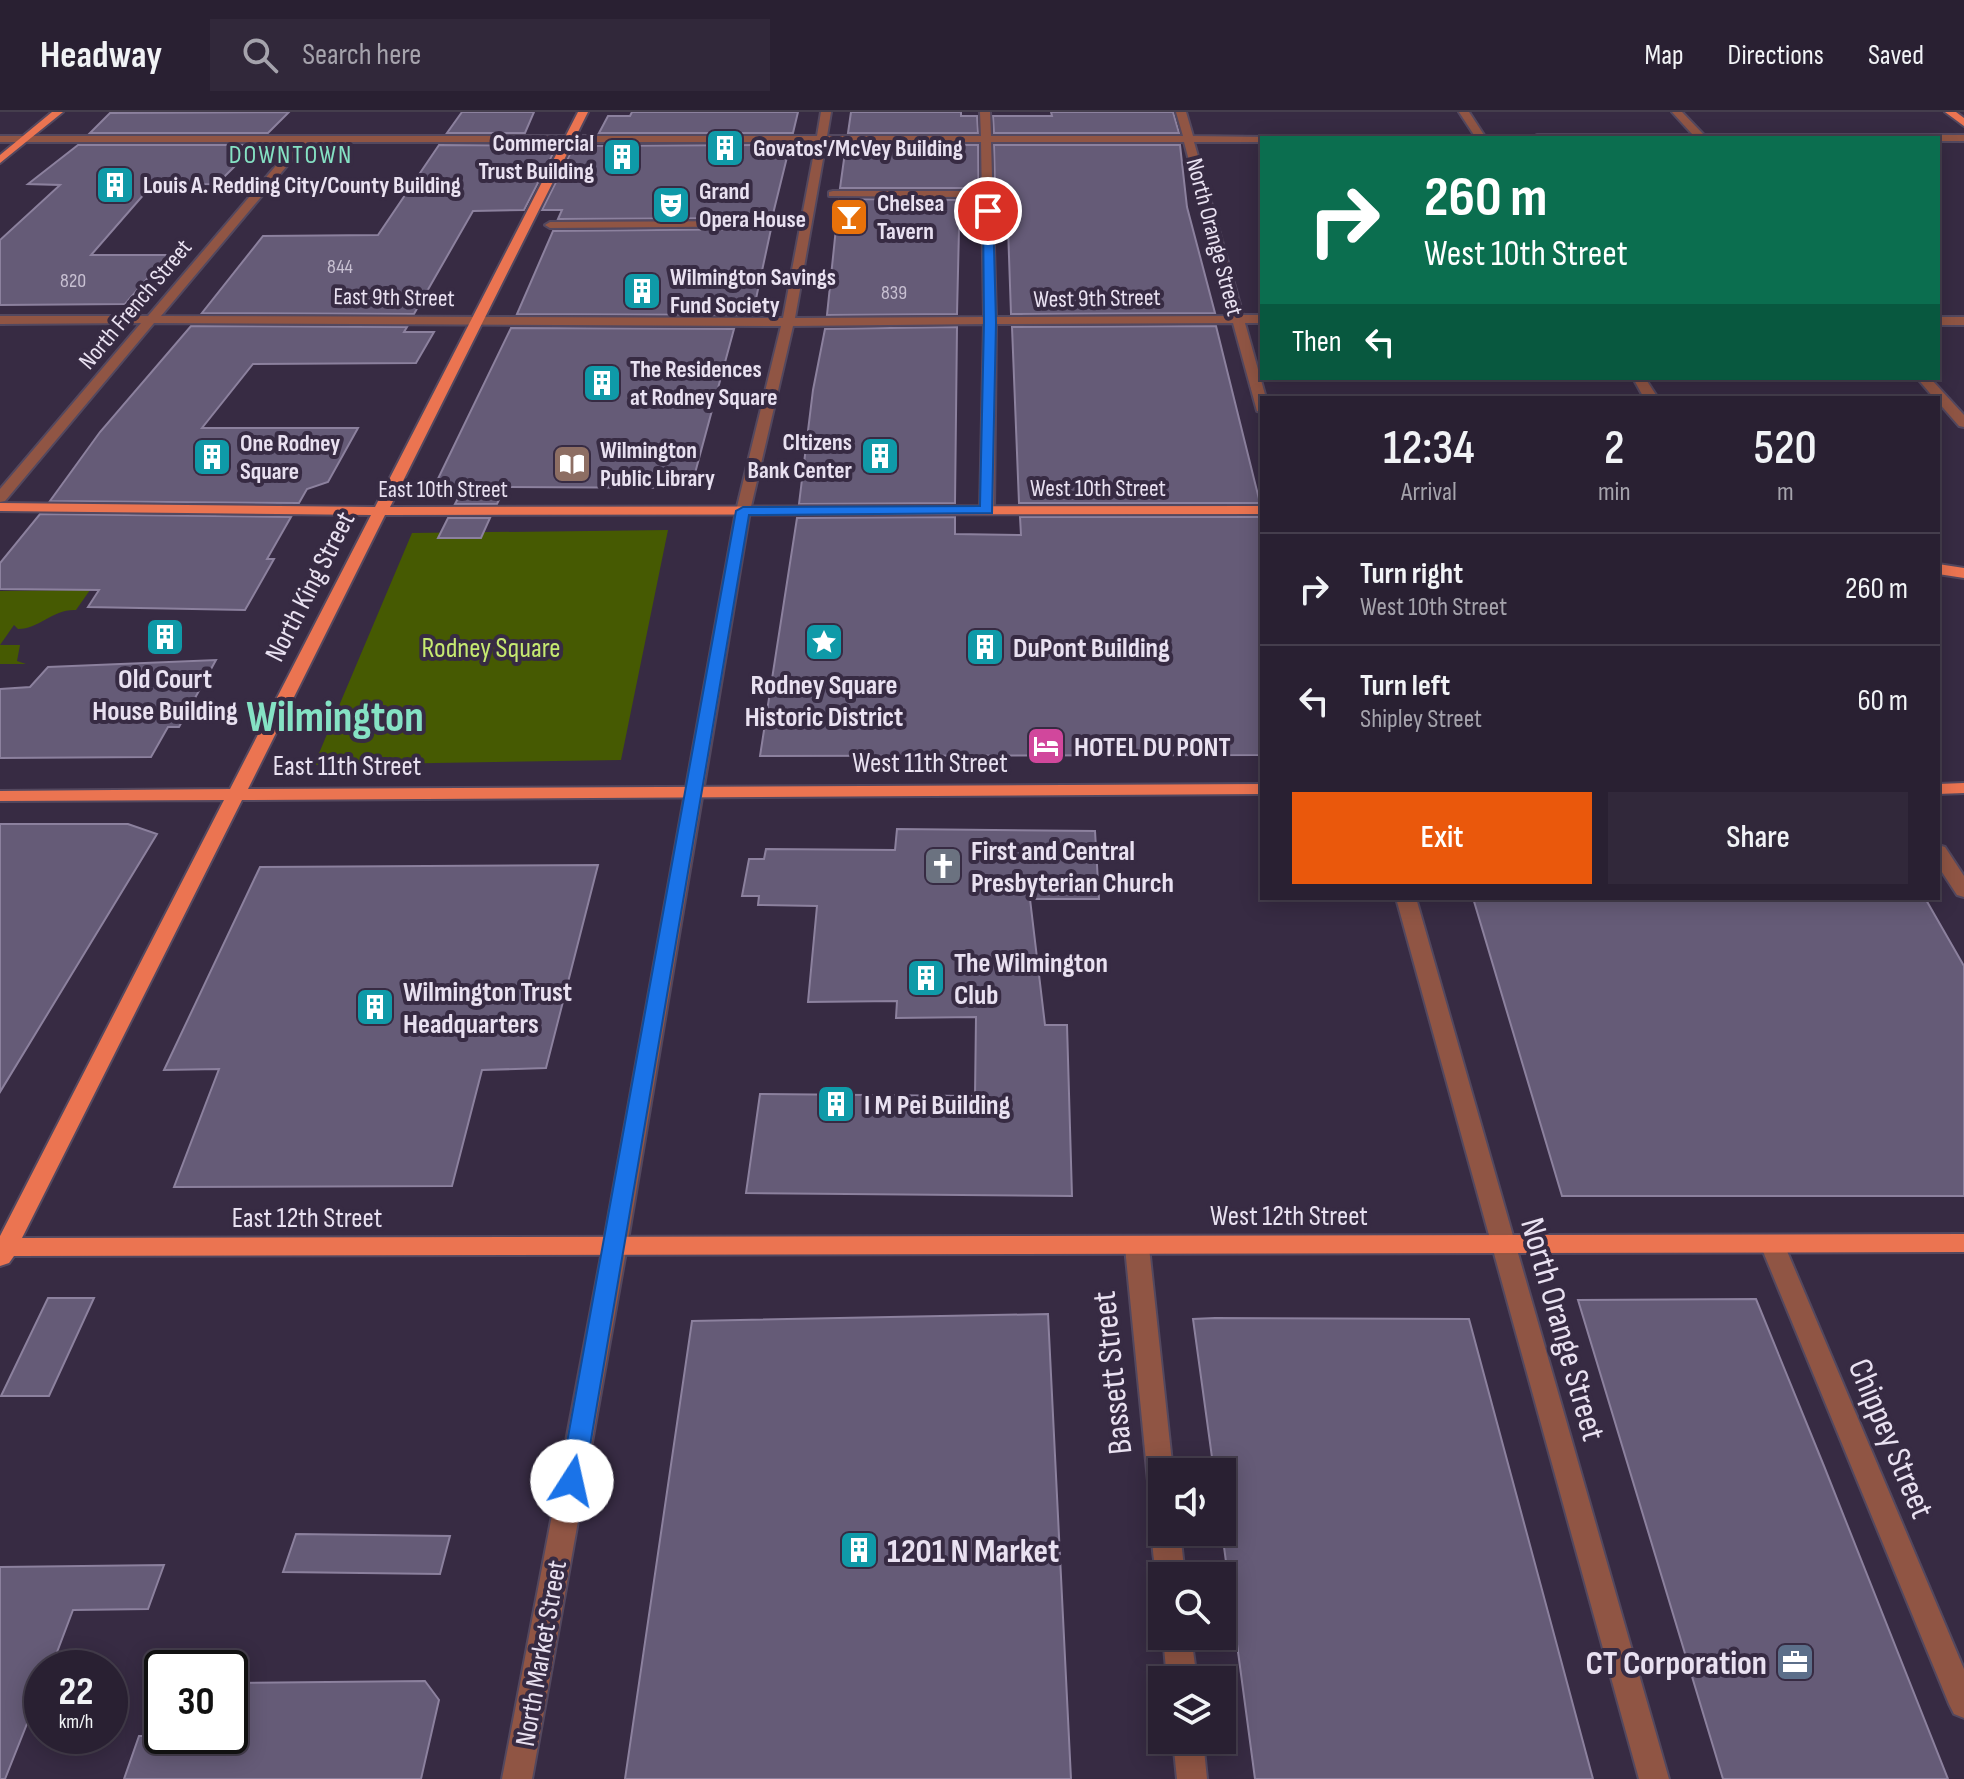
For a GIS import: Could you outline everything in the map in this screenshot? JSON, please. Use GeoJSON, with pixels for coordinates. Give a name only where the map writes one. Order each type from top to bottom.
{"type":"FeatureCollection","features":[{"type":"Feature","properties":{"kind":"main road"},"geometry":{"type":"LineString","coordinates":[[0,160],[58,112]]}},
{"type":"Feature","properties":{"kind":"main road","name":"North King Street"},"geometry":{"type":"LineString","coordinates":[[2,1251],[583,112]]}},
{"type":"Feature","properties":{"kind":"main road"},"geometry":{"type":"LineString","coordinates":[[1950,112],[1964,123]]}},
{"type":"Feature","properties":{"kind":"main road","name":"East 10th Street"},"geometry":{"type":"LineString","coordinates":[[0,507],[743,511]]}},
{"type":"Feature","properties":{"kind":"main road","name":"West 10th Street"},"geometry":{"type":"LineString","coordinates":[[743,511],[1260,510]]}},
{"type":"Feature","properties":{"kind":"main road"},"geometry":{"type":"LineString","coordinates":[[1940,569],[1964,573]]}},
{"type":"Feature","properties":{"kind":"main road"},"geometry":{"type":"LineString","coordinates":[[1940,789],[1964,788]]}},
{"type":"Feature","properties":{"kind":"main road","name":"West 11th Street"},"geometry":{"type":"LineString","coordinates":[[695,791],[1260,789]]}},
{"type":"Feature","properties":{"kind":"main road","name":"East 11th Street"},"geometry":{"type":"LineString","coordinates":[[0,796],[695,791]]}},
{"type":"Feature","properties":{"kind":"main road","name":"West 12th Street"},"geometry":{"type":"LineString","coordinates":[[615,1246],[1964,1243]]}},
{"type":"Feature","properties":{"kind":"main road","name":"East 12th Street"},"geometry":{"type":"LineString","coordinates":[[2,1251],[615,1246]]}},
{"type":"Feature","properties":{"kind":"street","name":"North Market Street"},"geometry":{"type":"LineString","coordinates":[[517,1779],[615,1246],[743,511],[788,322],[826,112]]}},
{"type":"Feature","properties":{"kind":"street"},"geometry":{"type":"LineString","coordinates":[[985,112],[990,322],[987,510]]}},
{"type":"Feature","properties":{"kind":"street","name":"North Orange Street"},"geometry":{"type":"LineString","coordinates":[[1181,112],[1260,401]]}},
{"type":"Feature","properties":{"kind":"street"},"geometry":{"type":"LineString","coordinates":[[1464,112],[1480,136]]}},
{"type":"Feature","properties":{"kind":"street"},"geometry":{"type":"LineString","coordinates":[[1677,112],[1698,136]]}},
{"type":"Feature","properties":{"kind":"street"},"geometry":{"type":"LineString","coordinates":[[1940,138],[1964,138]]}},
{"type":"Feature","properties":{"kind":"street"},"geometry":{"type":"LineString","coordinates":[[0,139],[1260,139]]}},
{"type":"Feature","properties":{"kind":"street","name":"North French Street"},"geometry":{"type":"LineString","coordinates":[[0,498],[304,139]]}},
{"type":"Feature","properties":{"kind":"street"},"geometry":{"type":"LineString","coordinates":[[833,194],[964,194]]}},
{"type":"Feature","properties":{"kind":"street"},"geometry":{"type":"LineString","coordinates":[[550,225],[783,224]]}},
{"type":"Feature","properties":{"kind":"street","name":"West 9th Street"},"geometry":{"type":"LineString","coordinates":[[788,322],[1260,319]]}},
{"type":"Feature","properties":{"kind":"street","name":"East 9th Street"},"geometry":{"type":"LineString","coordinates":[[0,320],[788,322]]}},
{"type":"Feature","properties":{"kind":"street"},"geometry":{"type":"LineString","coordinates":[[1940,321],[1964,321]]}},
{"type":"Feature","properties":{"kind":"street"},"geometry":{"type":"LineString","coordinates":[[1925,380],[1939,396]]}},
{"type":"Feature","properties":{"kind":"street"},"geometry":{"type":"LineString","coordinates":[[1940,397],[1964,423]]}},
{"type":"Feature","properties":{"kind":"street"},"geometry":{"type":"LineString","coordinates":[[1940,854],[1964,891]]}},
{"type":"Feature","properties":{"kind":"street","name":"North Orange Street"},"geometry":{"type":"LineString","coordinates":[[1407,900],[1654,1779]]}},
{"type":"Feature","properties":{"kind":"street","name":"Chippey Street"},"geometry":{"type":"LineString","coordinates":[[1772,1244],[1964,1704]]}},
{"type":"Feature","properties":{"kind":"street","name":"Bassett Street"},"geometry":{"type":"LineString","coordinates":[[1137,1247],[1159,1458]]}},
{"type":"Feature","properties":{"kind":"street"},"geometry":{"type":"LineString","coordinates":[[1189,1754],[1192,1779]]}},
{"type":"Feature","properties":{"kind":"green space","name":"Rodney Square"},"geometry":{"type":"Polygon","coordinates":[[[668,530],[621,760],[314,765],[412,533],[668,530]]]}},
{"type":"Feature","properties":{"kind":"green space"},"geometry":{"type":"Polygon","coordinates":[[[90,590],[76,610],[60,613],[26,628],[18,629],[14,625],[0,645],[0,591],[90,590]]]}},
{"type":"Feature","properties":{"kind":"green space"},"geometry":{"type":"Polygon","coordinates":[[[0,645],[20,645],[17,661],[26,664],[0,664],[0,645]]]}},
{"type":"Feature","properties":{"kind":"building"},"geometry":{"type":"Polygon","coordinates":[[[289,112],[268,133],[90,133],[110,113],[289,112]]]}},
{"type":"Feature","properties":{"kind":"building"},"geometry":{"type":"Polygon","coordinates":[[[462,112],[534,112],[525,133],[447,133],[462,112]]]}},
{"type":"Feature","properties":{"kind":"building"},"geometry":{"type":"Polygon","coordinates":[[[632,112],[798,112],[793,133],[599,133],[608,116],[630,116],[632,112]]]}},
{"type":"Feature","properties":{"kind":"building"},"geometry":{"type":"Polygon","coordinates":[[[851,112],[961,112],[961,116],[977,116],[978,133],[848,133],[851,112]]]}},
{"type":"Feature","properties":{"kind":"building"},"geometry":{"type":"Polygon","coordinates":[[[1051,112],[1173,112],[1179,133],[994,133],[993,116],[1052,116],[1051,112]]]}},
{"type":"Feature","properties":{"kind":"building"},"geometry":{"type":"Polygon","coordinates":[[[78,145],[256,145],[217,184],[152,185],[91,255],[168,255],[125,304],[0,305],[0,240],[60,185],[28,184],[78,145]]]}},
{"type":"Feature","properties":{"kind":"building"},"geometry":{"type":"Polygon","coordinates":[[[439,145],[557,146],[524,210],[473,211],[414,314],[202,313],[263,236],[378,235],[439,145]]]}},
{"type":"Feature","properties":{"kind":"building"},"geometry":{"type":"Polygon","coordinates":[[[790,145],[772,218],[558,219],[562,210],[542,210],[574,146],[790,145]]]}},
{"type":"Feature","properties":{"kind":"building"},"geometry":{"type":"Polygon","coordinates":[[[846,145],[978,145],[979,228],[959,229],[957,314],[827,315],[839,199],[964,200],[972,195],[964,188],[840,188],[846,145]]]}},
{"type":"Feature","properties":{"kind":"building"},"geometry":{"type":"Polygon","coordinates":[[[994,145],[1180,145],[1187,207],[1215,313],[1011,314],[1008,228],[996,228],[994,145]]]}},
{"type":"Feature","properties":{"kind":"building"},"geometry":{"type":"Polygon","coordinates":[[[771,229],[754,308],[740,308],[738,315],[517,314],[553,231],[771,229]]]}},
{"type":"Feature","properties":{"kind":"building"},"geometry":{"type":"Polygon","coordinates":[[[191,326],[407,327],[404,332],[434,332],[416,363],[253,364],[202,428],[358,428],[328,482],[307,489],[299,503],[50,501],[100,432],[191,326]]]}},
{"type":"Feature","properties":{"kind":"building"},"geometry":{"type":"Polygon","coordinates":[[[1216,326],[1260,503],[1019,503],[1012,327],[1216,326]]]}},
{"type":"Feature","properties":{"kind":"building"},"geometry":{"type":"Polygon","coordinates":[[[957,327],[955,503],[799,504],[813,390],[825,329],[957,327]]]}},
{"type":"Feature","properties":{"kind":"building","name":"The Residences at Rodney Square"},"geometry":{"type":"Polygon","coordinates":[[[511,328],[734,329],[691,488],[505,487],[497,504],[455,504],[464,487],[434,487],[511,328]]]}},
{"type":"Feature","properties":{"kind":"building"},"geometry":{"type":"Polygon","coordinates":[[[40,514],[291,517],[267,559],[274,559],[245,610],[88,607],[99,590],[0,589],[0,563],[40,514]]]}},
{"type":"Feature","properties":{"kind":"building","name":"DuPont Building"},"geometry":{"type":"Polygon","coordinates":[[[955,517],[955,534],[1021,535],[1020,517],[1260,517],[1260,755],[760,756],[797,518],[955,517]]]}},
{"type":"Feature","properties":{"kind":"building"},"geometry":{"type":"Polygon","coordinates":[[[448,518],[490,518],[481,538],[438,538],[448,518]]]}},
{"type":"Feature","properties":{"kind":"building"},"geometry":{"type":"Polygon","coordinates":[[[216,660],[179,727],[168,727],[151,757],[0,758],[0,689],[30,687],[48,667],[216,660]]]}},
{"type":"Feature","properties":{"kind":"building"},"geometry":{"type":"Polygon","coordinates":[[[0,824],[128,824],[157,834],[0,1092],[0,824]]]}},
{"type":"Feature","properties":{"kind":"building"},"geometry":{"type":"Polygon","coordinates":[[[897,829],[1095,831],[1099,899],[1030,899],[1045,1025],[1067,1025],[1072,1196],[746,1193],[760,1094],[975,1096],[976,1017],[896,1018],[897,1001],[808,1002],[817,906],[758,905],[759,896],[742,896],[749,859],[764,859],[766,849],[895,850],[897,829]]]}},
{"type":"Feature","properties":{"kind":"building","name":"Wilmington Trust Headquarters"},"geometry":{"type":"Polygon","coordinates":[[[598,865],[546,1068],[482,1070],[452,1186],[174,1187],[219,1069],[164,1070],[260,867],[598,865]]]}},
{"type":"Feature","properties":{"kind":"building"},"geometry":{"type":"Polygon","coordinates":[[[1474,900],[1926,900],[1964,966],[1964,1196],[1562,1196],[1474,900]]]}},
{"type":"Feature","properties":{"kind":"building"},"geometry":{"type":"Polygon","coordinates":[[[48,1298],[94,1298],[49,1396],[1,1396],[48,1298]]]}},
{"type":"Feature","properties":{"kind":"building"},"geometry":{"type":"Polygon","coordinates":[[[1756,1299],[1948,1779],[1723,1779],[1578,1300],[1756,1299]]]}},
{"type":"Feature","properties":{"kind":"building","name":"1201 N Market"},"geometry":{"type":"Polygon","coordinates":[[[1048,1314],[1071,1779],[625,1779],[692,1321],[1048,1314]]]}},
{"type":"Feature","properties":{"kind":"building"},"geometry":{"type":"Polygon","coordinates":[[[1193,1319],[1469,1319],[1593,1779],[1255,1779],[1236,1637],[1236,1562],[1226,1562],[1224,1546],[1236,1546],[1236,1458],[1212,1458],[1193,1319]]]}},
{"type":"Feature","properties":{"kind":"building"},"geometry":{"type":"Polygon","coordinates":[[[296,1534],[450,1536],[440,1574],[283,1572],[296,1534]]]}},
{"type":"Feature","properties":{"kind":"building"},"geometry":{"type":"Polygon","coordinates":[[[164,1565],[148,1609],[73,1610],[58,1650],[24,1650],[24,1731],[5,1779],[0,1779],[0,1567],[164,1565]]]}},
{"type":"Feature","properties":{"kind":"building"},"geometry":{"type":"Polygon","coordinates":[[[425,1681],[439,1700],[421,1779],[124,1779],[139,1736],[144,1736],[144,1754],[248,1754],[248,1683],[425,1681]]]}},
{"type":"Feature","properties":{"kind":"place","name":"Govatos'/McVey Building"},"geometry":{"type":"Point","coordinates":[725,148]}},
{"type":"Feature","properties":{"kind":"place","name":"Commercial Trust Building"},"geometry":{"type":"Point","coordinates":[622,157]}},
{"type":"Feature","properties":{"kind":"place","name":"Louis A. Redding City/County Building"},"geometry":{"type":"Point","coordinates":[115,185]}},
{"type":"Feature","properties":{"kind":"place","name":"Grand Opera House"},"geometry":{"type":"Point","coordinates":[671,205]}},
{"type":"Feature","properties":{"kind":"place","name":"Chelsea Tavern"},"geometry":{"type":"Point","coordinates":[849,217]}},
{"type":"Feature","properties":{"kind":"place","name":"Wilmington Savings Fund Society"},"geometry":{"type":"Point","coordinates":[642,291]}},
{"type":"Feature","properties":{"kind":"place","name":"The Residences at Rodney Square"},"geometry":{"type":"Point","coordinates":[602,383]}},
{"type":"Feature","properties":{"kind":"place","name":"CItizens Bank Center"},"geometry":{"type":"Point","coordinates":[880,456]}},
{"type":"Feature","properties":{"kind":"place","name":"One Rodney Square"},"geometry":{"type":"Point","coordinates":[212,457]}},
{"type":"Feature","properties":{"kind":"place","name":"Wilmington Public Library"},"geometry":{"type":"Point","coordinates":[572,464]}},
{"type":"Feature","properties":{"kind":"place","name":"Old Court House Building"},"geometry":{"type":"Point","coordinates":[165,637]}},
{"type":"Feature","properties":{"kind":"place","name":"Rodney Square Historic District"},"geometry":{"type":"Point","coordinates":[824,642]}},
{"type":"Feature","properties":{"kind":"place","name":"DuPont Building"},"geometry":{"type":"Point","coordinates":[985,647]}},
{"type":"Feature","properties":{"kind":"place","name":"HOTEL DU PONT"},"geometry":{"type":"Point","coordinates":[1046,746]}},
{"type":"Feature","properties":{"kind":"place","name":"First and Central Presbyterian Church"},"geometry":{"type":"Point","coordinates":[943,866]}},
{"type":"Feature","properties":{"kind":"place","name":"The Wilmington Club"},"geometry":{"type":"Point","coordinates":[926,978]}},
{"type":"Feature","properties":{"kind":"place","name":"Wilmington Trust Headquarters"},"geometry":{"type":"Point","coordinates":[375,1007]}},
{"type":"Feature","properties":{"kind":"place","name":"I M Pei Building"},"geometry":{"type":"Point","coordinates":[836,1104]}},
{"type":"Feature","properties":{"kind":"place","name":"1201 N Market"},"geometry":{"type":"Point","coordinates":[859,1550]}},
{"type":"Feature","properties":{"kind":"place","name":"CT Corporation"},"geometry":{"type":"Point","coordinates":[1795,1662]}},
{"type":"Feature","properties":{"kind":"district","name":"DOWNTOWN"},"geometry":{"type":"Point","coordinates":[291,154]}},
{"type":"Feature","properties":{"kind":"district","name":"Wilmington"},"geometry":{"type":"Point","coordinates":[335,716]}},
{"type":"Feature","properties":{"kind":"route"},"geometry":{"type":"LineString","coordinates":[[572,1481],[743,511],[987,510],[988,211]]}}]}
